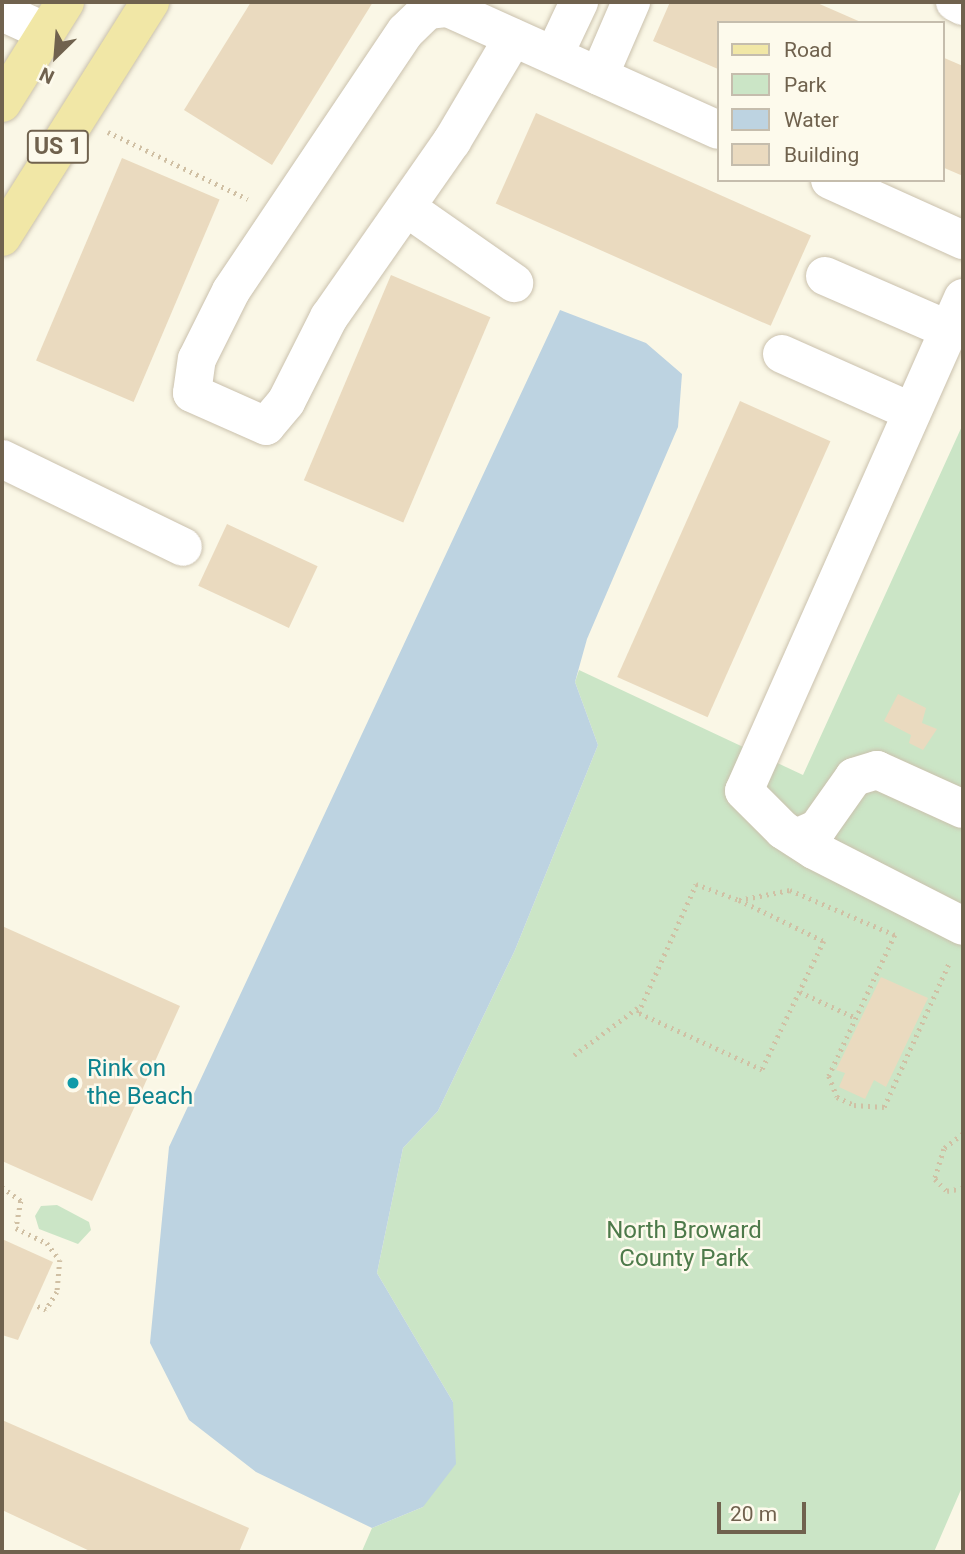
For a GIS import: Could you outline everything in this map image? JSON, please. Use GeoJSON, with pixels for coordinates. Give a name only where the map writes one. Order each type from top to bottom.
{"type":"FeatureCollection","features":[{"type":"Feature","properties":{"kind":"main road","name":"US 1"},"geometry":{"type":"LineString","coordinates":[[2,237],[150,2]]}},
{"type":"Feature","properties":{"kind":"main road"},"geometry":{"type":"LineString","coordinates":[[5,92],[56,17]]}},
{"type":"Feature","properties":{"kind":"street"},"geometry":{"type":"LineString","coordinates":[[554,55],[579,2]]}},
{"type":"Feature","properties":{"kind":"street"},"geometry":{"type":"LineString","coordinates":[[599,76],[631,2]]}},
{"type":"Feature","properties":{"kind":"street"},"geometry":{"type":"LineString","coordinates":[[955,2],[963,6]]}},
{"type":"Feature","properties":{"kind":"street"},"geometry":{"type":"LineString","coordinates":[[513,38],[407,208],[329,317],[286,402],[265,426],[192,393],[197,359],[224,302],[406,31],[428,10],[448,8],[716,129]]}},
{"type":"Feature","properties":{"kind":"street"},"geometry":{"type":"LineString","coordinates":[[2,12],[56,17]]}},
{"type":"Feature","properties":{"kind":"street"},"geometry":{"type":"LineString","coordinates":[[834,182],[963,240]]}},
{"type":"Feature","properties":{"kind":"street"},"geometry":{"type":"LineString","coordinates":[[407,208],[514,283]]}},
{"type":"Feature","properties":{"kind":"street"},"geometry":{"type":"LineString","coordinates":[[825,276],[956,314],[744,791],[799,832],[963,926]]}},
{"type":"Feature","properties":{"kind":"street"},"geometry":{"type":"LineString","coordinates":[[782,354],[912,412]]}},
{"type":"Feature","properties":{"kind":"street"},"geometry":{"type":"LineString","coordinates":[[2,459],[183,547]]}},
{"type":"Feature","properties":{"kind":"street"},"geometry":{"type":"LineString","coordinates":[[799,832],[854,776],[877,770],[963,809]]}},
{"type":"Feature","properties":{"kind":"path"},"geometry":{"type":"LineString","coordinates":[[108,132],[248,199]]}},
{"type":"Feature","properties":{"kind":"path"},"geometry":{"type":"LineString","coordinates":[[696,884],[739,900],[824,941],[800,992],[762,1070],[638,1013],[696,884]]}},
{"type":"Feature","properties":{"kind":"path"},"geometry":{"type":"LineString","coordinates":[[739,900],[790,890],[895,935],[829,1076],[831,1087],[855,1105],[884,1107],[949,963]]}},
{"type":"Feature","properties":{"kind":"path"},"geometry":{"type":"LineString","coordinates":[[800,992],[857,1018]]}},
{"type":"Feature","properties":{"kind":"path"},"geometry":{"type":"LineString","coordinates":[[574,1055],[642,1004]]}},
{"type":"Feature","properties":{"kind":"path"},"geometry":{"type":"LineString","coordinates":[[963,1134],[944,1149],[935,1179],[947,1191],[963,1188]]}},
{"type":"Feature","properties":{"kind":"path"},"geometry":{"type":"LineString","coordinates":[[2,1186],[21,1201],[16,1228],[47,1243],[60,1259],[57,1292],[46,1310],[34,1305]]}},
{"type":"Feature","properties":{"kind":"green space","name":"North Broward County Park"},"geometry":{"type":"Polygon","coordinates":[[[963,424],[963,1485],[934,1552],[362,1551],[372,1528],[423,1507],[453,1402],[377,1273],[403,1148],[438,1111],[515,950],[598,745],[575,682],[579,670],[803,775],[963,424]]]}},
{"type":"Feature","properties":{"kind":"green space"},"geometry":{"type":"Polygon","coordinates":[[[57,1205],[89,1222],[91,1230],[78,1244],[39,1229],[35,1216],[41,1206],[57,1205]]]}},
{"type":"Feature","properties":{"kind":"water"},"geometry":{"type":"Polygon","coordinates":[[[560,310],[646,343],[682,374],[678,427],[587,639],[575,682],[598,745],[515,950],[438,1111],[403,1148],[377,1273],[453,1402],[456,1464],[423,1507],[372,1528],[256,1472],[189,1420],[150,1343],[169,1147],[560,310]]]}},
{"type":"Feature","properties":{"kind":"building"},"geometry":{"type":"Polygon","coordinates":[[[251,2],[373,2],[272,165],[184,110],[251,2]]]}},
{"type":"Feature","properties":{"kind":"building"},"geometry":{"type":"Polygon","coordinates":[[[670,2],[815,2],[858,21],[716,21],[716,68],[653,41],[670,2]]]}},
{"type":"Feature","properties":{"kind":"building"},"geometry":{"type":"Polygon","coordinates":[[[944,58],[963,66],[963,176],[944,168],[944,58]]]}},
{"type":"Feature","properties":{"kind":"building"},"geometry":{"type":"Polygon","coordinates":[[[536,113],[811,235],[771,326],[496,203],[536,113]]]}},
{"type":"Feature","properties":{"kind":"building"},"geometry":{"type":"Polygon","coordinates":[[[122,158],[220,199],[134,402],[36,361],[122,158]]]}},
{"type":"Feature","properties":{"kind":"building"},"geometry":{"type":"Polygon","coordinates":[[[391,275],[490,317],[403,522],[304,480],[391,275]]]}},
{"type":"Feature","properties":{"kind":"building"},"geometry":{"type":"Polygon","coordinates":[[[740,401],[830,441],[708,717],[617,677],[740,401]]]}},
{"type":"Feature","properties":{"kind":"building"},"geometry":{"type":"Polygon","coordinates":[[[227,524],[318,566],[289,628],[198,586],[227,524]]]}},
{"type":"Feature","properties":{"kind":"building"},"geometry":{"type":"Polygon","coordinates":[[[898,694],[926,708],[922,723],[937,729],[923,750],[909,743],[911,735],[884,721],[898,694]]]}},
{"type":"Feature","properties":{"kind":"building","name":"Rink on the Beach"},"geometry":{"type":"Polygon","coordinates":[[[2,926],[180,1006],[92,1201],[2,1161],[2,926]]]}},
{"type":"Feature","properties":{"kind":"building"},"geometry":{"type":"Polygon","coordinates":[[[881,977],[928,998],[886,1087],[874,1080],[865,1099],[839,1087],[845,1073],[836,1070],[881,977]]]}},
{"type":"Feature","properties":{"kind":"building"},"geometry":{"type":"Polygon","coordinates":[[[2,1239],[53,1262],[18,1340],[2,1335],[2,1239]]]}},
{"type":"Feature","properties":{"kind":"building"},"geometry":{"type":"Polygon","coordinates":[[[2,1420],[249,1528],[239,1552],[92,1552],[2,1510],[2,1420]]]}},
{"type":"Feature","properties":{"kind":"place","name":"Rink on the Beach"},"geometry":{"type":"Point","coordinates":[73,1083]}}]}
